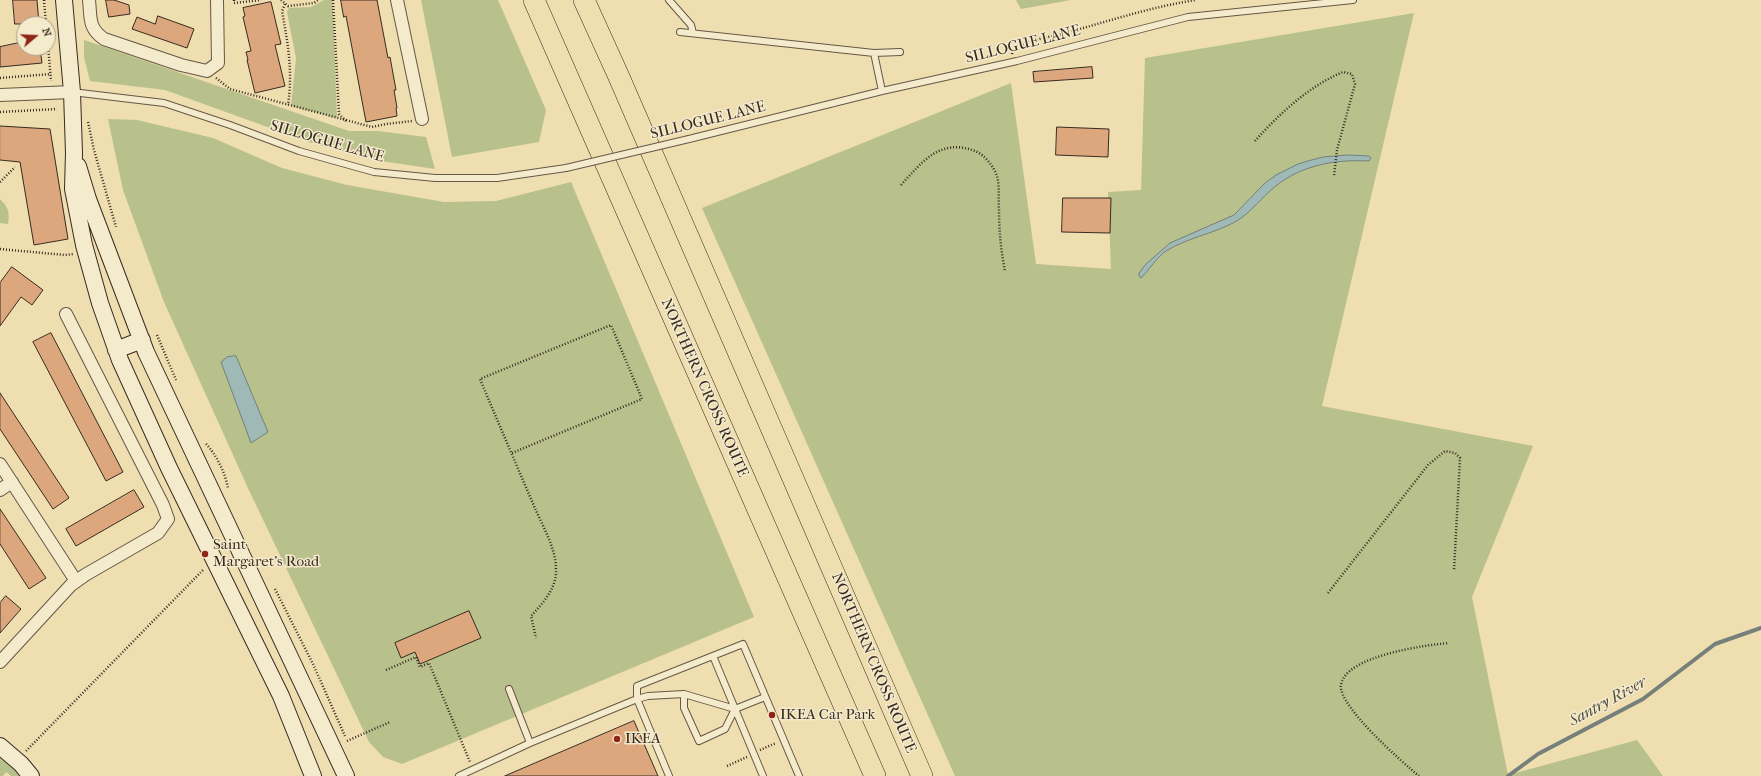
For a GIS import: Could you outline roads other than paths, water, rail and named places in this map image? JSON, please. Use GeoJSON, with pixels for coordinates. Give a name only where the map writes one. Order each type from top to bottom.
{"type":"FeatureCollection","features":[{"type":"Feature","properties":{"kind":"highway","name":"NORTHERN CROSS ROUTE"},"geometry":{"type":"LineString","coordinates":[[534,0],[875,776]]}},
{"type":"Feature","properties":{"kind":"highway","name":"NORTHERN CROSS ROUTE"},"geometry":{"type":"LineString","coordinates":[[584,0],[922,776]]}},
{"type":"Feature","properties":{"kind":"highway"},"geometry":{"type":"LineString","coordinates":[[884,687],[927,776]]}},
{"type":"Feature","properties":{"kind":"main road"},"geometry":{"type":"LineString","coordinates":[[64,0],[78,93],[73,189],[84,245],[100,303],[116,350],[169,468],[281,696],[313,776]]}},
{"type":"Feature","properties":{"kind":"main road"},"geometry":{"type":"LineString","coordinates":[[74,153],[88,199],[142,340],[346,776]]}},
{"type":"Feature","properties":{"kind":"main road"},"geometry":{"type":"LineString","coordinates":[[116,350],[142,340]]}},
{"type":"Feature","properties":{"kind":"main road"},"geometry":{"type":"LineString","coordinates":[[0,746],[17,760],[31,776]]}},
{"type":"Feature","properties":{"kind":"street"},"geometry":{"type":"LineString","coordinates":[[89,0],[91,25],[95,33],[104,39],[181,66],[208,71],[218,64],[217,0]]}},
{"type":"Feature","properties":{"kind":"street"},"geometry":{"type":"LineString","coordinates":[[397,0],[422,119]]}},
{"type":"Feature","properties":{"kind":"street"},"geometry":{"type":"LineString","coordinates":[[0,95],[78,93]]}},
{"type":"Feature","properties":{"kind":"street"},"geometry":{"type":"LineString","coordinates":[[0,662],[76,581],[158,533],[168,519],[163,505],[66,314]]}},
{"type":"Feature","properties":{"kind":"street"},"geometry":{"type":"LineString","coordinates":[[0,464],[76,581]]}},
{"type":"Feature","properties":{"kind":"street"},"geometry":{"type":"LineString","coordinates":[[0,490],[12,482]]}},
{"type":"Feature","properties":{"kind":"lane"},"geometry":{"type":"LineString","coordinates":[[669,0],[691,25],[693,33]]}},
{"type":"Feature","properties":{"kind":"lane","name":"SILLOGUE LANE"},"geometry":{"type":"LineString","coordinates":[[78,93],[164,103],[230,125],[299,151],[374,172],[435,178],[497,178],[566,168],[882,91],[1017,61],[1188,17],[1353,0]]}},
{"type":"Feature","properties":{"kind":"lane"},"geometry":{"type":"LineString","coordinates":[[680,32],[874,53],[900,52]]}},
{"type":"Feature","properties":{"kind":"lane"},"geometry":{"type":"LineString","coordinates":[[874,53],[882,91]]}},
{"type":"Feature","properties":{"kind":"lane"},"geometry":{"type":"LineString","coordinates":[[669,776],[637,699],[637,686],[743,644],[799,776]]}},
{"type":"Feature","properties":{"kind":"lane"},"geometry":{"type":"LineString","coordinates":[[713,656],[763,776]]}},
{"type":"Feature","properties":{"kind":"lane"},"geometry":{"type":"LineString","coordinates":[[509,689],[530,743]]}},
{"type":"Feature","properties":{"kind":"lane"},"geometry":{"type":"LineString","coordinates":[[684,694],[684,708],[699,741],[725,729],[735,710],[765,697]]}},
{"type":"Feature","properties":{"kind":"lane"},"geometry":{"type":"LineString","coordinates":[[459,776],[530,743],[637,699],[648,696],[684,694],[735,710]]}},
{"type":"Feature","properties":{"kind":"water"},"geometry":{"type":"Polygon","coordinates":[[[1348,155],[1369,156],[1371,158],[1369,161],[1342,161],[1329,163],[1292,175],[1270,191],[1238,220],[1225,227],[1182,243],[1166,251],[1141,278],[1139,276],[1139,273],[1146,264],[1170,243],[1234,215],[1265,183],[1276,175],[1298,164],[1308,161],[1323,157],[1348,155]]]}},
{"type":"Feature","properties":{"kind":"water"},"geometry":{"type":"Polygon","coordinates":[[[236,356],[268,432],[251,443],[221,362],[227,357],[236,356]]]}},
{"type":"Feature","properties":{"kind":"waterway","name":"Santry River"},"geometry":{"type":"LineString","coordinates":[[1508,776],[1538,754],[1643,699],[1715,644],[1761,628]]}},
{"type":"Feature","properties":{"kind":"place","name":"Saint Margaret's Road"},"geometry":{"type":"Point","coordinates":[205,554]}},
{"type":"Feature","properties":{"kind":"place","name":"IKEA Car Park"},"geometry":{"type":"Point","coordinates":[772,715]}},
{"type":"Feature","properties":{"kind":"place","name":"IKEA"},"geometry":{"type":"Point","coordinates":[617,739]}}]}
